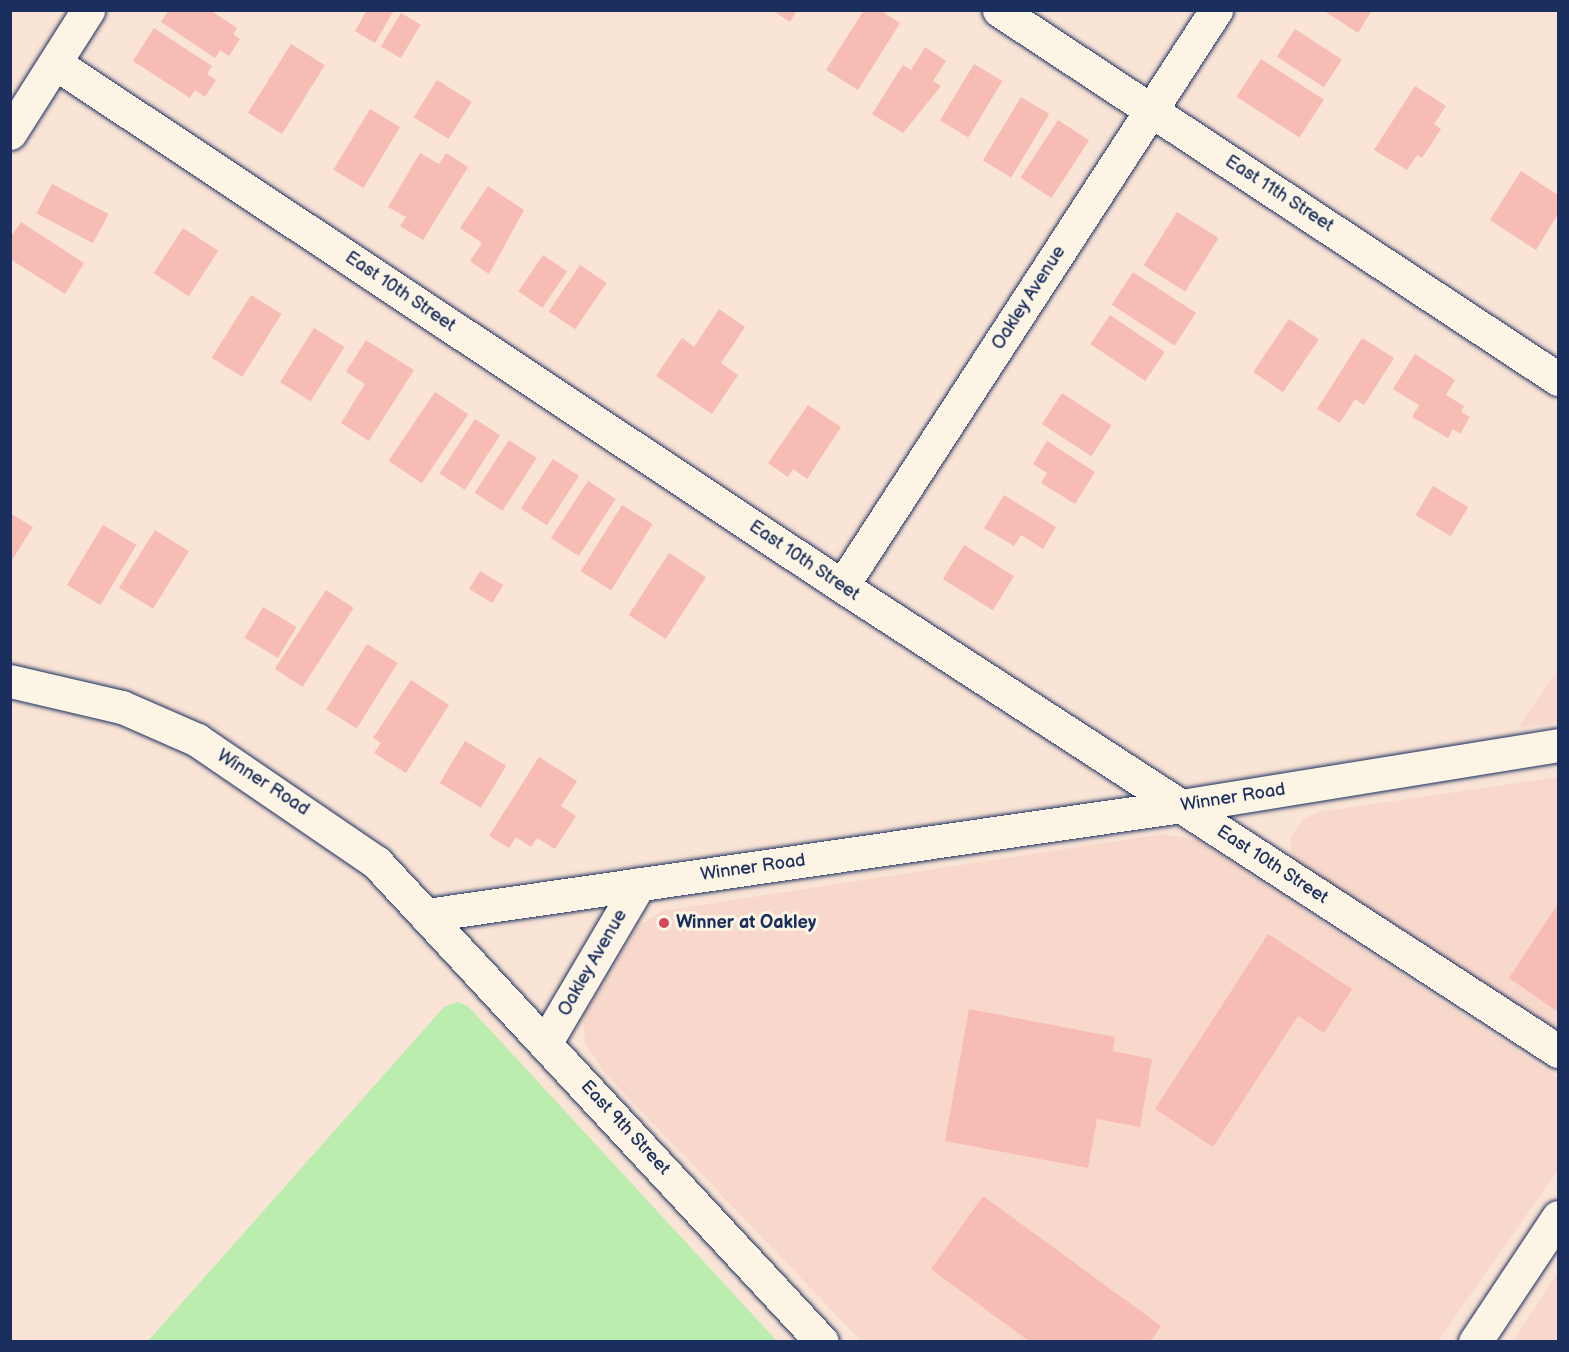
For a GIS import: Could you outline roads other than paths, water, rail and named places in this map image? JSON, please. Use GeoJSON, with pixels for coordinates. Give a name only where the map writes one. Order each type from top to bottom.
{"type":"FeatureCollection","features":[{"type":"Feature","properties":{"kind":"street"},"geometry":{"type":"LineString","coordinates":[[10,133],[88,10]]}},
{"type":"Feature","properties":{"kind":"street","name":"East 11th Street"},"geometry":{"type":"LineString","coordinates":[[999,10],[1558,379]]}},
{"type":"Feature","properties":{"kind":"street","name":"Oakley Avenue"},"geometry":{"type":"LineString","coordinates":[[842,586],[1216,10]]}},
{"type":"Feature","properties":{"kind":"street","name":"East 10th Street"},"geometry":{"type":"LineString","coordinates":[[55,63],[842,586],[1558,1051]]}},
{"type":"Feature","properties":{"kind":"street","name":"Winner Road"},"geometry":{"type":"LineString","coordinates":[[10,681],[122,707],[197,740],[376,862],[427,915],[1182,806],[1558,745]]}},
{"type":"Feature","properties":{"kind":"street","name":"Oakley Avenue"},"geometry":{"type":"LineString","coordinates":[[546,1042],[639,885]]}},
{"type":"Feature","properties":{"kind":"street","name":"East 9th Street"},"geometry":{"type":"LineString","coordinates":[[427,915],[822,1341]]}},
{"type":"Feature","properties":{"kind":"street"},"geometry":{"type":"LineString","coordinates":[[1476,1341],[1558,1217]]}},
{"type":"Feature","properties":{"kind":"place","name":"Winner at Oakley"},"geometry":{"type":"Point","coordinates":[664,923]}}]}
